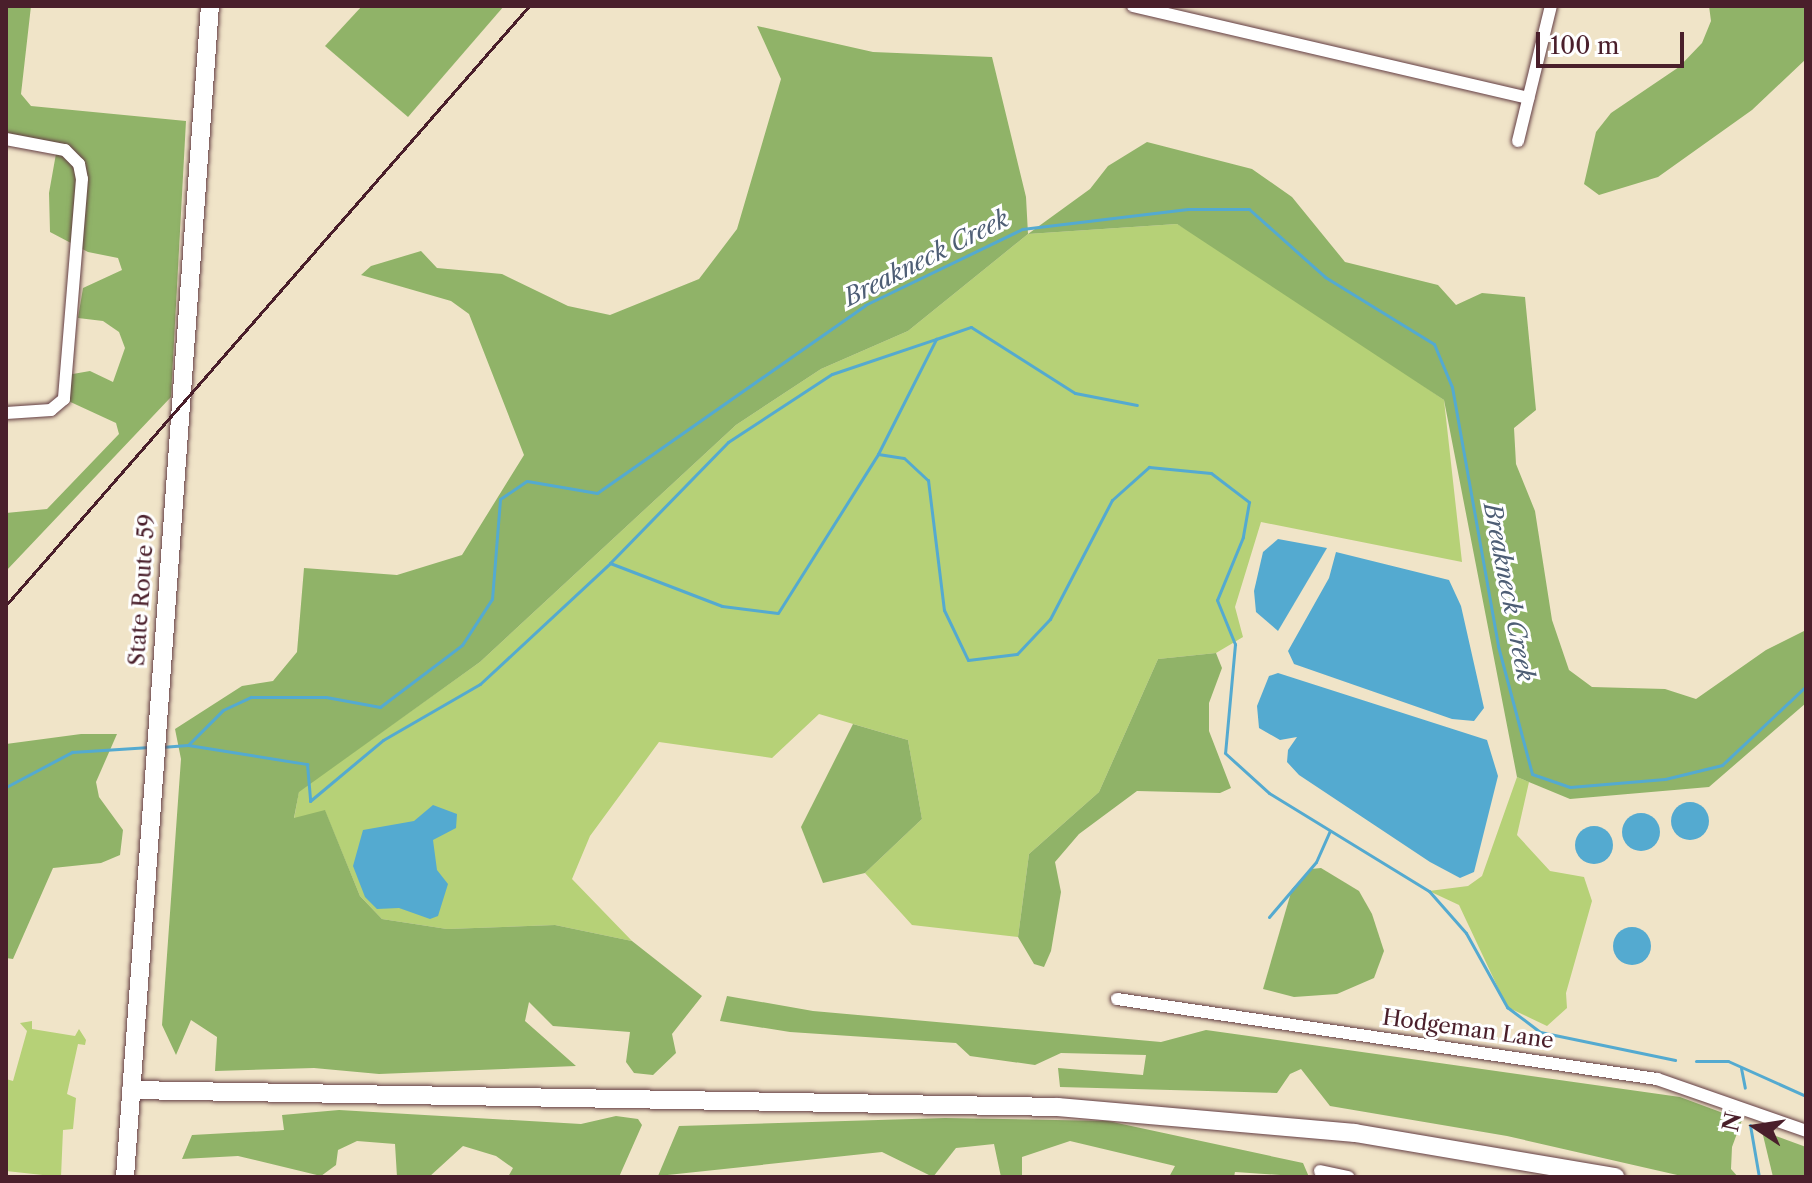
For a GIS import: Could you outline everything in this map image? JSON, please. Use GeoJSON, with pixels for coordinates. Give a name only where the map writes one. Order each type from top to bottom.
{"type":"FeatureCollection","features":[{"type":"Feature","properties":{"kind":"main road","name":"State Route 59"},"geometry":{"type":"LineString","coordinates":[[125,1177],[210,6]]}},
{"type":"Feature","properties":{"kind":"main road"},"geometry":{"type":"LineString","coordinates":[[131,1090],[1058,1107],[1355,1133],[1615,1177]]}},
{"type":"Feature","properties":{"kind":"street"},"geometry":{"type":"LineString","coordinates":[[1133,6],[1528,98]]}},
{"type":"Feature","properties":{"kind":"street"},"geometry":{"type":"LineString","coordinates":[[1518,141],[1551,6]]}},
{"type":"Feature","properties":{"kind":"street"},"geometry":{"type":"LineString","coordinates":[[6,139],[65,150],[79,164],[67,375],[61,406],[6,413]]}},
{"type":"Feature","properties":{"kind":"street","name":"Hodgeman Lane"},"geometry":{"type":"LineString","coordinates":[[1117,999],[1657,1079],[1806,1131]]}},
{"type":"Feature","properties":{"kind":"street"},"geometry":{"type":"LineString","coordinates":[[1329,1174],[1348,1177]]}},
{"type":"Feature","properties":{"kind":"green space"},"geometry":{"type":"Polygon","coordinates":[[[6,6],[31,6],[21,94],[31,106],[186,121],[171,397],[6,571],[6,513],[47,509],[119,434],[116,423],[64,399],[67,375],[90,371],[113,382],[125,348],[119,332],[103,321],[78,318],[83,288],[122,270],[118,258],[88,252],[50,232],[49,193],[57,148],[6,139],[6,6]]]}},
{"type":"Feature","properties":{"kind":"green space"},"geometry":{"type":"Polygon","coordinates":[[[362,6],[504,6],[408,117],[325,46],[362,6]]]}},
{"type":"Feature","properties":{"kind":"green space"},"geometry":{"type":"Polygon","coordinates":[[[1709,6],[1806,6],[1806,59],[1752,110],[1658,177],[1599,195],[1584,184],[1596,132],[1611,113],[1679,67],[1702,43],[1711,21],[1709,6]]]}},
{"type":"Feature","properties":{"kind":"green space"},"geometry":{"type":"Polygon","coordinates":[[[757,26],[873,52],[992,57],[1026,197],[1028,234],[908,331],[821,369],[736,425],[480,662],[299,792],[294,818],[325,810],[360,896],[382,919],[447,929],[555,925],[632,941],[702,996],[672,1034],[676,1053],[653,1075],[634,1073],[626,1062],[630,1032],[553,1026],[529,1002],[525,1021],[576,1066],[379,1074],[314,1068],[215,1071],[217,1037],[191,1020],[176,1055],[162,1025],[181,759],[175,729],[242,686],[273,681],[297,652],[304,568],[397,575],[462,555],[524,455],[469,314],[451,301],[361,275],[371,266],[421,251],[437,268],[502,274],[568,306],[610,315],[699,279],[737,229],[781,79],[757,26]]]}},
{"type":"Feature","properties":{"kind":"green space"},"geometry":{"type":"Polygon","coordinates":[[[1147,142],[1252,169],[1292,197],[1345,262],[1438,285],[1456,305],[1482,293],[1525,297],[1536,410],[1514,428],[1516,464],[1535,511],[1552,620],[1569,670],[1592,687],[1665,689],[1696,699],[1766,650],[1806,630],[1806,703],[1709,787],[1570,799],[1517,777],[1444,400],[1177,224],[1028,234],[1090,189],[1108,166],[1147,142]]]}},
{"type":"Feature","properties":{"kind":"green space"},"geometry":{"type":"Polygon","coordinates":[[[1177,224],[1245,263],[1444,400],[1462,562],[1261,522],[1235,607],[1243,637],[1216,653],[1158,659],[1099,792],[1029,854],[1018,937],[912,925],[865,873],[922,819],[908,740],[819,714],[772,758],[659,742],[590,836],[572,879],[632,941],[555,925],[447,929],[382,919],[360,896],[325,811],[294,819],[299,791],[480,662],[736,425],[821,369],[908,331],[1028,234],[1177,224]]]}},
{"type":"Feature","properties":{"kind":"green space"},"geometry":{"type":"Polygon","coordinates":[[[1216,653],[1222,668],[1209,703],[1209,731],[1231,788],[1220,793],[1137,791],[1079,834],[1055,862],[1061,892],[1051,951],[1044,967],[1034,964],[1018,937],[1029,854],[1099,792],[1158,659],[1216,653]]]}},
{"type":"Feature","properties":{"kind":"green space"},"geometry":{"type":"Polygon","coordinates":[[[853,724],[908,740],[922,819],[865,873],[823,883],[801,827],[853,724]]]}},
{"type":"Feature","properties":{"kind":"green space"},"geometry":{"type":"Polygon","coordinates":[[[81,734],[117,734],[96,782],[99,797],[123,830],[120,855],[101,863],[53,868],[13,959],[6,958],[6,744],[81,734]]]}},
{"type":"Feature","properties":{"kind":"green space"},"geometry":{"type":"Polygon","coordinates":[[[1517,777],[1529,782],[1517,835],[1550,871],[1584,877],[1592,901],[1566,993],[1567,1008],[1547,1026],[1507,1007],[1459,905],[1429,891],[1468,886],[1482,876],[1517,777]]]}},
{"type":"Feature","properties":{"kind":"green space"},"geometry":{"type":"Polygon","coordinates":[[[1321,868],[1359,891],[1372,914],[1384,951],[1374,978],[1337,994],[1294,997],[1263,989],[1292,889],[1311,869],[1321,868]]]}},
{"type":"Feature","properties":{"kind":"green space"},"geometry":{"type":"Polygon","coordinates":[[[727,996],[813,1011],[1161,1042],[1206,1030],[1680,1097],[1742,1120],[1732,1147],[1731,1169],[1738,1177],[1686,1177],[1507,1136],[1330,1106],[1301,1069],[1290,1074],[1277,1093],[1060,1087],[1058,1068],[1143,1075],[1146,1055],[1061,1053],[1035,1065],[970,1056],[956,1043],[790,1032],[720,1021],[727,996]]]}},
{"type":"Feature","properties":{"kind":"green space"},"geometry":{"type":"Polygon","coordinates":[[[32,1021],[32,1029],[75,1036],[79,1029],[86,1040],[85,1045],[78,1044],[67,1094],[76,1098],[73,1129],[63,1130],[61,1177],[6,1171],[6,1079],[13,1081],[27,1031],[20,1023],[32,1021]]]}},
{"type":"Feature","properties":{"kind":"green space"},"geometry":{"type":"Polygon","coordinates":[[[339,1110],[581,1124],[616,1116],[638,1119],[642,1125],[619,1177],[508,1177],[513,1168],[496,1156],[463,1146],[429,1177],[397,1177],[395,1144],[357,1141],[338,1150],[336,1165],[321,1176],[238,1156],[182,1159],[192,1135],[284,1130],[282,1115],[339,1110]]]}},
{"type":"Feature","properties":{"kind":"green space"},"geometry":{"type":"Polygon","coordinates":[[[945,1118],[1108,1121],[1303,1163],[1309,1177],[1235,1172],[1234,1177],[1169,1177],[1175,1166],[1070,1141],[1022,1157],[1022,1177],[1001,1177],[994,1144],[956,1148],[933,1177],[882,1152],[658,1176],[679,1126],[945,1118]]]}},
{"type":"Feature","properties":{"kind":"green space"},"geometry":{"type":"Polygon","coordinates":[[[1762,1131],[1806,1147],[1806,1177],[1773,1177],[1762,1131]]]}},
{"type":"Feature","properties":{"kind":"water"},"geometry":{"type":"Polygon","coordinates":[[[1278,539],[1327,548],[1278,631],[1256,612],[1254,591],[1263,552],[1278,539]]]}},
{"type":"Feature","properties":{"kind":"water"},"geometry":{"type":"Polygon","coordinates":[[[1336,552],[1449,580],[1461,606],[1484,708],[1474,721],[1452,719],[1294,664],[1288,651],[1329,578],[1336,552]]]}},
{"type":"Feature","properties":{"kind":"water"},"geometry":{"type":"Polygon","coordinates":[[[1278,673],[1487,740],[1498,776],[1474,872],[1460,878],[1430,862],[1299,775],[1287,762],[1288,750],[1297,737],[1280,740],[1259,728],[1257,706],[1269,676],[1278,673]]]}},
{"type":"Feature","properties":{"kind":"water"},"geometry":{"type":"Polygon","coordinates":[[[1690,802],[1703,808],[1709,821],[1703,834],[1690,840],[1677,834],[1671,821],[1677,808],[1690,802]]]}},
{"type":"Feature","properties":{"kind":"water"},"geometry":{"type":"Polygon","coordinates":[[[433,805],[457,814],[456,828],[433,840],[437,870],[448,884],[438,916],[430,919],[399,908],[377,909],[365,897],[353,866],[363,830],[414,821],[433,805]]]}},
{"type":"Feature","properties":{"kind":"water"},"geometry":{"type":"Polygon","coordinates":[[[1641,813],[1654,819],[1660,832],[1654,845],[1641,851],[1628,845],[1622,832],[1628,819],[1641,813]]]}},
{"type":"Feature","properties":{"kind":"water"},"geometry":{"type":"Polygon","coordinates":[[[1594,826],[1607,832],[1613,845],[1607,858],[1594,864],[1581,858],[1575,845],[1581,832],[1594,826]]]}},
{"type":"Feature","properties":{"kind":"water"},"geometry":{"type":"Polygon","coordinates":[[[1632,927],[1645,933],[1651,946],[1645,959],[1632,965],[1619,959],[1613,946],[1619,933],[1632,927]]]}},
{"type":"Feature","properties":{"kind":"waterway"},"geometry":{"type":"LineString","coordinates":[[1806,119],[1806,138]]}},
{"type":"Feature","properties":{"kind":"waterway","name":"Breakneck Creek"},"geometry":{"type":"LineString","coordinates":[[188,745],[223,710],[251,697],[326,697],[380,707],[462,645],[492,599],[500,499],[527,481],[597,493],[865,305],[1022,229],[1188,209],[1249,209],[1325,277],[1434,344],[1452,387],[1498,646],[1532,774],[1570,787],[1665,779],[1722,765],[1806,686]]}},
{"type":"Feature","properties":{"kind":"waterway"},"geometry":{"type":"LineString","coordinates":[[878,454],[936,339],[971,327],[1075,393],[1137,405]]}},
{"type":"Feature","properties":{"kind":"waterway"},"geometry":{"type":"LineString","coordinates":[[610,563],[728,442],[832,374],[936,339]]}},
{"type":"Feature","properties":{"kind":"waterway"},"geometry":{"type":"LineString","coordinates":[[161,747],[188,745],[307,764],[310,801],[383,740],[480,684],[610,563],[722,606],[778,613],[878,454],[904,458],[928,480],[944,610],[968,660],[1017,654],[1050,619],[1112,500],[1149,467],[1211,473],[1249,502],[1243,537],[1217,600],[1235,644],[1225,753],[1269,793],[1429,891],[1466,933],[1507,1007],[1540,1032],[1675,1060]]}},
{"type":"Feature","properties":{"kind":"waterway","name":"Breakneck Creek"},"geometry":{"type":"LineString","coordinates":[[6,787],[72,752],[150,747]]}},
{"type":"Feature","properties":{"kind":"waterway"},"geometry":{"type":"LineString","coordinates":[[1269,917],[1316,862],[1330,831]]}},
{"type":"Feature","properties":{"kind":"waterway"},"geometry":{"type":"LineString","coordinates":[[1696,1061],[1728,1061],[1806,1096]]}},
{"type":"Feature","properties":{"kind":"waterway"},"geometry":{"type":"LineString","coordinates":[[1741,1068],[1745,1088]]}},
{"type":"Feature","properties":{"kind":"waterway"},"geometry":{"type":"LineString","coordinates":[[1750,1125],[1759,1177]]}},
{"type":"Feature","properties":{"kind":"railway"},"geometry":{"type":"LineString","coordinates":[[6,605],[529,6]]}}]}
